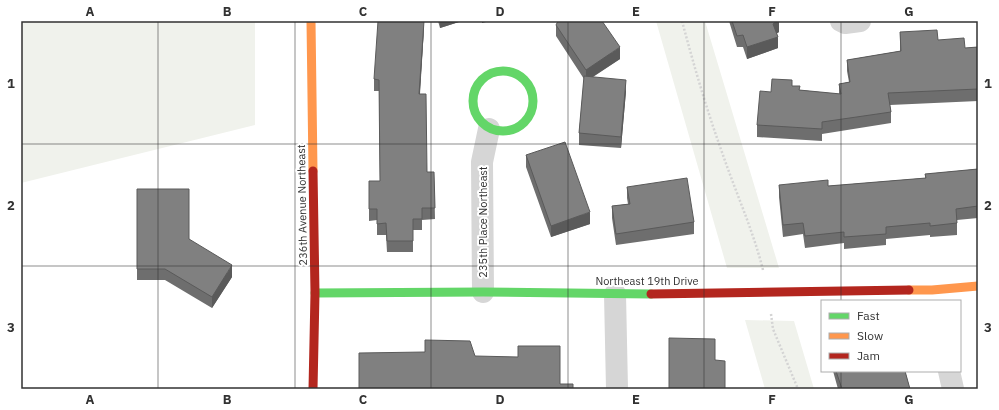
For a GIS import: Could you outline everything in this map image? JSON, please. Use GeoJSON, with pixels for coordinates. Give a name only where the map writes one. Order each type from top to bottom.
{"type":"FeatureCollection","features":[{"type":"Feature","properties":{"kind":"street","name":"236th Avenue Northeast"},"geometry":{"type":"LineString","coordinates":[[311,21],[315,293],[314,389]]}},
{"type":"Feature","properties":{"kind":"street"},"geometry":{"type":"LineString","coordinates":[[841,21],[845,23],[860,21]]}},
{"type":"Feature","properties":{"kind":"street"},"geometry":{"type":"LineString","coordinates":[[506,70],[525,80],[531,88],[534,99],[532,110],[528,119],[520,127],[510,131],[489,129],[481,122],[475,113],[472,103],[473,92],[478,83],[486,75],[495,71],[506,70]]}},
{"type":"Feature","properties":{"kind":"street","name":"235th Place Northeast"},"geometry":{"type":"LineString","coordinates":[[483,292],[482,162],[489,129]]}},
{"type":"Feature","properties":{"kind":"street","name":"Northeast 19th Drive"},"geometry":{"type":"LineString","coordinates":[[315,293],[483,292],[615,294],[768,292],[933,295],[978,286]]}},
{"type":"Feature","properties":{"kind":"street"},"geometry":{"type":"LineString","coordinates":[[615,294],[617,389]]}},
{"type":"Feature","properties":{"kind":"street"},"geometry":{"type":"LineString","coordinates":[[949,372],[953,389]]}},
{"type":"Feature","properties":{"kind":"path"},"geometry":{"type":"LineString","coordinates":[[682,21],[704,102],[759,254],[768,292],[773,329],[798,389]]}},
{"type":"Feature","properties":{"kind":"shaded area"},"geometry":{"type":"Polygon","coordinates":[[[21,21],[255,21],[255,125],[21,183],[21,21]]]}},
{"type":"Feature","properties":{"kind":"shaded area"},"geometry":{"type":"Polygon","coordinates":[[[656,21],[705,21],[779,268],[727,268],[656,21]]]}},
{"type":"Feature","properties":{"kind":"shaded area"},"geometry":{"type":"Polygon","coordinates":[[[745,320],[794,321],[814,389],[765,389],[745,320]]]}},
{"type":"Feature","properties":{"kind":"building"},"geometry":{"type":"Polygon","coordinates":[[[378,21],[424,21],[419,94],[426,94],[427,172],[434,172],[435,208],[422,208],[422,219],[413,219],[413,241],[387,241],[386,223],[377,224],[377,209],[369,209],[369,181],[380,181],[379,80],[374,79],[378,21]]]}},
{"type":"Feature","properties":{"kind":"building"},"geometry":{"type":"Polygon","coordinates":[[[558,21],[602,21],[620,47],[586,70],[556,25],[558,21]]]}},
{"type":"Feature","properties":{"kind":"building"},"geometry":{"type":"Polygon","coordinates":[[[732,21],[777,21],[773,24],[778,37],[747,47],[743,35],[737,36],[732,21]]]}},
{"type":"Feature","properties":{"kind":"building"},"geometry":{"type":"Polygon","coordinates":[[[937,30],[938,40],[964,38],[965,48],[978,47],[978,89],[888,93],[891,112],[822,122],[822,129],[757,125],[760,91],[771,92],[772,79],[792,80],[792,86],[800,86],[799,90],[841,94],[839,84],[850,82],[847,60],[901,51],[900,32],[937,30]]]}},
{"type":"Feature","properties":{"kind":"building"},"geometry":{"type":"Polygon","coordinates":[[[584,76],[626,80],[621,137],[579,133],[584,76]]]}},
{"type":"Feature","properties":{"kind":"building"},"geometry":{"type":"Polygon","coordinates":[[[565,142],[590,212],[551,226],[526,155],[565,142]]]}},
{"type":"Feature","properties":{"kind":"building"},"geometry":{"type":"Polygon","coordinates":[[[978,169],[978,206],[956,209],[957,223],[930,226],[930,223],[886,227],[886,234],[844,237],[844,232],[805,236],[803,223],[783,225],[779,185],[828,180],[828,186],[926,178],[925,174],[978,169]]]}},
{"type":"Feature","properties":{"kind":"building"},"geometry":{"type":"Polygon","coordinates":[[[687,178],[694,222],[616,234],[612,206],[630,204],[627,187],[687,178]]]}},
{"type":"Feature","properties":{"kind":"building"},"geometry":{"type":"Polygon","coordinates":[[[137,189],[189,189],[189,239],[232,265],[212,297],[165,269],[137,269],[137,189]]]}},
{"type":"Feature","properties":{"kind":"building"},"geometry":{"type":"Polygon","coordinates":[[[669,338],[715,339],[715,360],[725,361],[725,389],[669,389],[669,338]]]}},
{"type":"Feature","properties":{"kind":"building"},"geometry":{"type":"Polygon","coordinates":[[[425,340],[470,341],[475,356],[518,357],[518,346],[560,346],[560,384],[573,384],[573,389],[359,389],[359,353],[425,352],[425,340]]]}},
{"type":"Feature","properties":{"kind":"building"},"geometry":{"type":"Polygon","coordinates":[[[836,372],[905,372],[910,389],[842,389],[836,372]]]}},
{"type":"Feature","properties":{"kind":"traffic: fast"},"geometry":{"type":"LineString","coordinates":[[497,71],[509,71],[525,79],[531,89],[533,101],[531,113],[525,123],[509,131],[497,131],[481,123],[473,107],[473,95],[481,79],[497,71]]}},
{"type":"Feature","properties":{"kind":"traffic: fast"},"geometry":{"type":"LineString","coordinates":[[315,293],[483,292],[651,294]]}},
{"type":"Feature","properties":{"kind":"traffic: slow"},"geometry":{"type":"LineString","coordinates":[[311,21],[313,171]]}},
{"type":"Feature","properties":{"kind":"traffic: slow"},"geometry":{"type":"LineString","coordinates":[[909,290],[932,290],[978,286]]}},
{"type":"Feature","properties":{"kind":"traffic: jam"},"geometry":{"type":"LineString","coordinates":[[313,171],[315,293],[313,389]]}},
{"type":"Feature","properties":{"kind":"traffic: jam"},"geometry":{"type":"LineString","coordinates":[[651,294],[909,290]]}}]}
